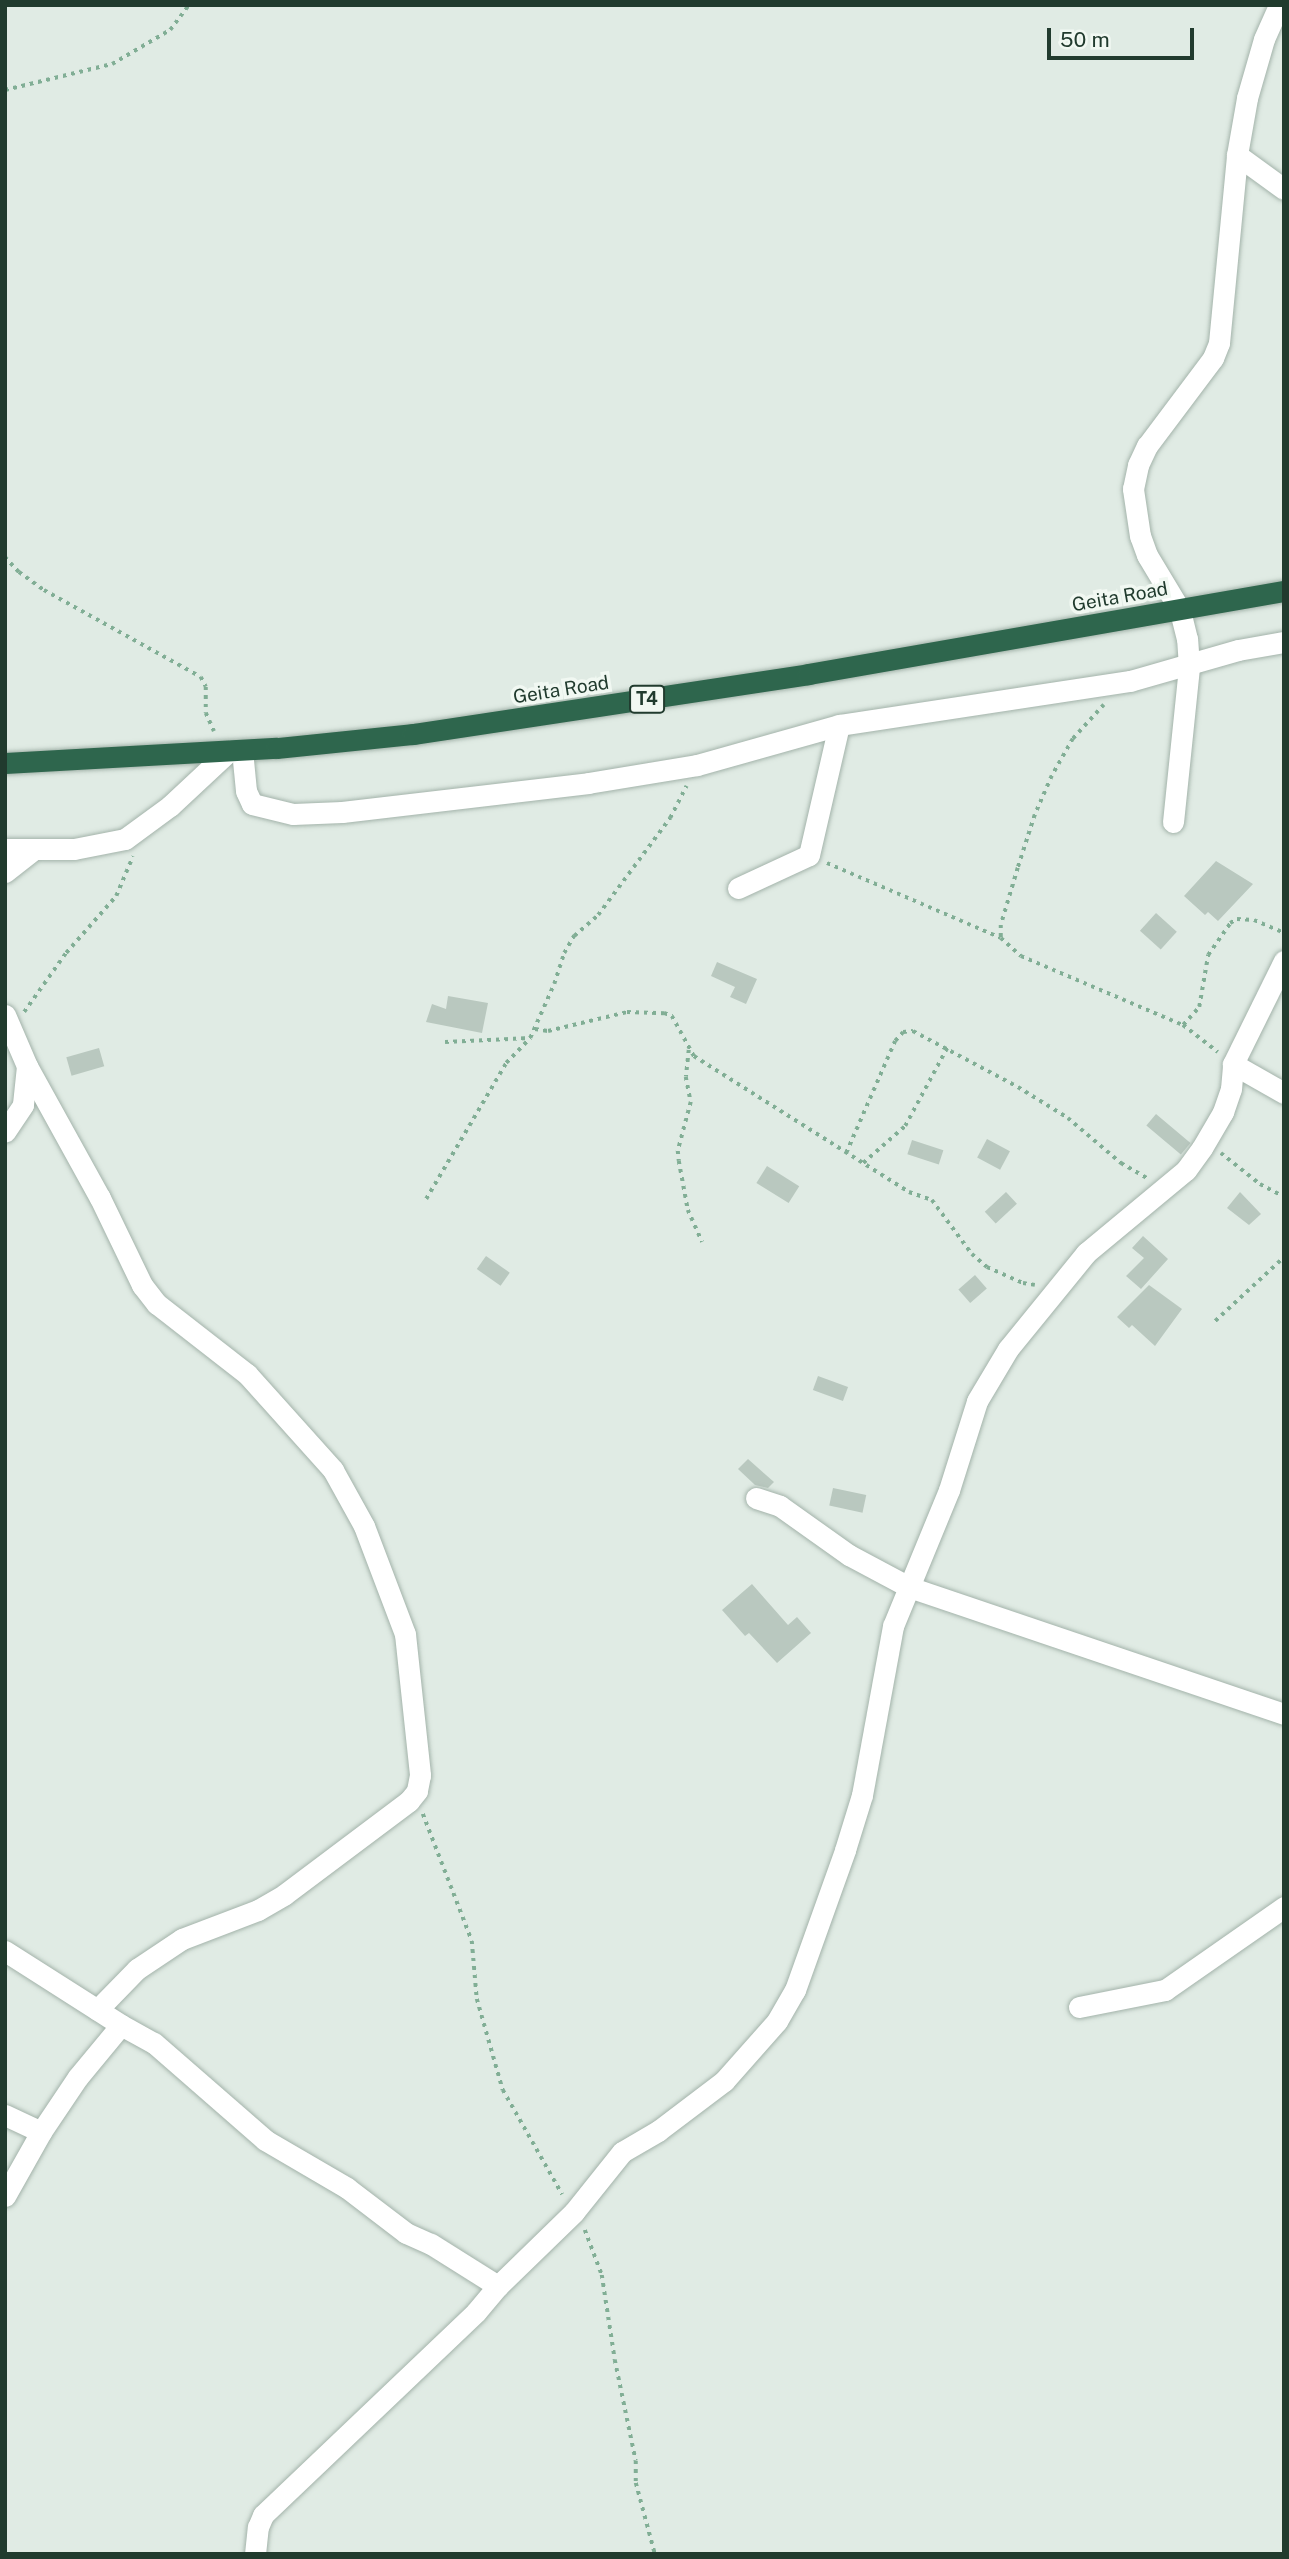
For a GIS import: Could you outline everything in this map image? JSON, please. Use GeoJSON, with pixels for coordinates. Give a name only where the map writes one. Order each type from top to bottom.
{"type":"FeatureCollection","features":[{"type":"Feature","properties":{"kind":"highway","name":"Geita Road"},"geometry":{"type":"LineString","coordinates":[[5,763],[236,751],[399,735],[527,718],[808,674],[1284,591]]}},
{"type":"Feature","properties":{"kind":"street"},"geometry":{"type":"LineString","coordinates":[[1173,822],[1189,666],[1180,610],[1147,555],[1134,510],[1133,489],[1138,465],[1147,446],[1213,358],[1219,343],[1237,155],[1247,98],[1264,38],[1279,5]]}},
{"type":"Feature","properties":{"kind":"street"},"geometry":{"type":"LineString","coordinates":[[1237,155],[1284,189]]}},
{"type":"Feature","properties":{"kind":"street"},"geometry":{"type":"LineString","coordinates":[[5,849],[32,851],[108,844],[140,830],[236,751],[246,791],[253,804],[293,814],[342,812],[468,798],[697,765],[839,725],[1130,681],[1238,650],[1284,642]]}},
{"type":"Feature","properties":{"kind":"street"},"geometry":{"type":"LineString","coordinates":[[738,888],[809,855],[839,725]]}},
{"type":"Feature","properties":{"kind":"street"},"geometry":{"type":"LineString","coordinates":[[5,872],[32,851]]}},
{"type":"Feature","properties":{"kind":"street"},"geometry":{"type":"LineString","coordinates":[[255,2554],[258,2527],[263,2515],[476,2312],[498,2286],[574,2213],[622,2152],[658,2131],[724,2081],[776,2021],[794,1990],[862,1795],[893,1626],[949,1490],[977,1401],[1008,1349],[1086,1253],[1186,1170],[1223,1112],[1231,1089],[1233,1064],[1284,961]]}},
{"type":"Feature","properties":{"kind":"street"},"geometry":{"type":"LineString","coordinates":[[8,1021],[27,1066],[88,1175],[142,1285],[157,1304],[247,1374],[298,1428],[333,1470],[364,1526],[405,1634],[420,1775],[417,1791],[409,1801],[284,1895],[258,1910],[182,1939],[137,1969],[97,2010]]}},
{"type":"Feature","properties":{"kind":"street"},"geometry":{"type":"LineString","coordinates":[[1233,1064],[1284,1093]]}},
{"type":"Feature","properties":{"kind":"street"},"geometry":{"type":"LineString","coordinates":[[5,1132],[23,1105],[27,1066]]}},
{"type":"Feature","properties":{"kind":"street"},"geometry":{"type":"LineString","coordinates":[[756,1498],[789,1512],[839,1549],[909,1587],[1284,1714]]}},
{"type":"Feature","properties":{"kind":"street"},"geometry":{"type":"LineString","coordinates":[[1079,2007],[1166,1990],[1284,1907]]}},
{"type":"Feature","properties":{"kind":"street"},"geometry":{"type":"LineString","coordinates":[[5,1951],[154,2043],[183,2065],[265,2140],[347,2188],[406,2233],[431,2244],[498,2286]]}},
{"type":"Feature","properties":{"kind":"street"},"geometry":{"type":"LineString","coordinates":[[5,2196],[41,2132],[78,2077],[121,2025]]}},
{"type":"Feature","properties":{"kind":"street"},"geometry":{"type":"LineString","coordinates":[[5,2115],[41,2132]]}},
{"type":"Feature","properties":{"kind":"path"},"geometry":{"type":"LineString","coordinates":[[5,89],[112,64],[170,30],[189,5]]}},
{"type":"Feature","properties":{"kind":"path"},"geometry":{"type":"LineString","coordinates":[[5,557],[19,572],[44,590],[201,677],[206,687],[206,713],[211,726],[236,751]]}},
{"type":"Feature","properties":{"kind":"path"},"geometry":{"type":"LineString","coordinates":[[1001,938],[1001,925],[1018,868],[1035,815],[1052,776],[1083,726],[1130,681]]}},
{"type":"Feature","properties":{"kind":"path"},"geometry":{"type":"LineString","coordinates":[[426,1199],[506,1062],[535,1030],[569,943],[598,915],[670,818],[697,765]]}},
{"type":"Feature","properties":{"kind":"path"},"geometry":{"type":"LineString","coordinates":[[8,1021],[117,896],[128,871],[140,830]]}},
{"type":"Feature","properties":{"kind":"path"},"geometry":{"type":"LineString","coordinates":[[809,855],[1001,938],[1021,956],[1183,1025],[1233,1064]]}},
{"type":"Feature","properties":{"kind":"path"},"geometry":{"type":"LineString","coordinates":[[1183,1025],[1200,1004],[1208,955],[1230,923],[1237,919],[1254,920],[1284,933]]}},
{"type":"Feature","properties":{"kind":"path"},"geometry":{"type":"LineString","coordinates":[[535,1030],[548,1031],[627,1012],[664,1013],[679,1024],[689,1050],[687,1077],[691,1102],[678,1151],[688,1210],[702,1242]]}},
{"type":"Feature","properties":{"kind":"path"},"geometry":{"type":"LineString","coordinates":[[846,1154],[868,1098],[898,1036],[908,1031],[922,1033],[1068,1118],[1108,1153],[1163,1191]]}},
{"type":"Feature","properties":{"kind":"path"},"geometry":{"type":"LineString","coordinates":[[445,1042],[530,1038]]}},
{"type":"Feature","properties":{"kind":"path"},"geometry":{"type":"LineString","coordinates":[[863,1164],[905,1126],[947,1048]]}},
{"type":"Feature","properties":{"kind":"path"},"geometry":{"type":"LineString","coordinates":[[689,1050],[726,1078],[846,1154],[909,1192],[932,1200],[972,1254],[994,1271],[1023,1283],[1055,1288]]}},
{"type":"Feature","properties":{"kind":"path"},"geometry":{"type":"LineString","coordinates":[[1205,1142],[1260,1184],[1284,1197]]}},
{"type":"Feature","properties":{"kind":"path"},"geometry":{"type":"LineString","coordinates":[[1214,1321],[1284,1257]]}},
{"type":"Feature","properties":{"kind":"path"},"geometry":{"type":"LineString","coordinates":[[409,1801],[422,1811],[472,1941],[477,1999],[503,2090],[547,2171],[589,2237],[602,2274],[615,2360],[634,2450],[636,2483],[655,2554]]}},
{"type":"Feature","properties":{"kind":"building"},"geometry":{"type":"Polygon","coordinates":[[[1216,861],[1253,884],[1218,921],[1208,912],[1205,915],[1184,896],[1216,861]]]}},
{"type":"Feature","properties":{"kind":"building"},"geometry":{"type":"Polygon","coordinates":[[[1156,913],[1177,932],[1161,950],[1140,931],[1156,913]]]}},
{"type":"Feature","properties":{"kind":"building"},"geometry":{"type":"Polygon","coordinates":[[[717,962],[757,979],[746,1004],[730,997],[735,987],[711,976],[717,962]]]}},
{"type":"Feature","properties":{"kind":"building"},"geometry":{"type":"Polygon","coordinates":[[[448,996],[488,1003],[482,1033],[426,1022],[432,1004],[446,1009],[448,996]]]}},
{"type":"Feature","properties":{"kind":"building"},"geometry":{"type":"Polygon","coordinates":[[[99,1048],[104,1066],[72,1076],[66,1057],[99,1048]]]}},
{"type":"Feature","properties":{"kind":"building"},"geometry":{"type":"Polygon","coordinates":[[[1156,1114],[1190,1143],[1181,1154],[1146,1125],[1156,1114]]]}},
{"type":"Feature","properties":{"kind":"building"},"geometry":{"type":"Polygon","coordinates":[[[987,1139],[1010,1151],[1000,1170],[977,1158],[987,1139]]]}},
{"type":"Feature","properties":{"kind":"building"},"geometry":{"type":"Polygon","coordinates":[[[912,1140],[943,1150],[939,1164],[907,1154],[912,1140]]]}},
{"type":"Feature","properties":{"kind":"building"},"geometry":{"type":"Polygon","coordinates":[[[767,1166],[799,1186],[789,1203],[756,1183],[767,1166]]]}},
{"type":"Feature","properties":{"kind":"building"},"geometry":{"type":"Polygon","coordinates":[[[1006,1192],[1017,1204],[996,1223],[985,1212],[1006,1192]]]}},
{"type":"Feature","properties":{"kind":"building"},"geometry":{"type":"Polygon","coordinates":[[[1240,1192],[1261,1214],[1249,1225],[1227,1208],[1240,1192]]]}},
{"type":"Feature","properties":{"kind":"building"},"geometry":{"type":"Polygon","coordinates":[[[1143,1236],[1168,1259],[1141,1289],[1126,1276],[1144,1258],[1132,1248],[1143,1236]]]}},
{"type":"Feature","properties":{"kind":"building"},"geometry":{"type":"Polygon","coordinates":[[[486,1256],[510,1273],[501,1286],[477,1269],[486,1256]]]}},
{"type":"Feature","properties":{"kind":"building"},"geometry":{"type":"Polygon","coordinates":[[[975,1275],[987,1289],[970,1303],[958,1289],[975,1275]]]}},
{"type":"Feature","properties":{"kind":"building"},"geometry":{"type":"Polygon","coordinates":[[[1149,1285],[1182,1309],[1155,1346],[1132,1325],[1129,1328],[1117,1317],[1149,1285]]]}},
{"type":"Feature","properties":{"kind":"building"},"geometry":{"type":"Polygon","coordinates":[[[818,1376],[848,1387],[843,1401],[813,1390],[818,1376]]]}},
{"type":"Feature","properties":{"kind":"building"},"geometry":{"type":"Polygon","coordinates":[[[748,1459],[774,1482],[768,1488],[755,1485],[738,1469],[748,1459]]]}},
{"type":"Feature","properties":{"kind":"building"},"geometry":{"type":"Polygon","coordinates":[[[833,1488],[866,1495],[863,1513],[829,1506],[833,1488]]]}},
{"type":"Feature","properties":{"kind":"building"},"geometry":{"type":"Polygon","coordinates":[[[752,1584],[788,1625],[797,1617],[811,1633],[777,1663],[749,1633],[745,1636],[722,1610],[752,1584]]]}}]}
